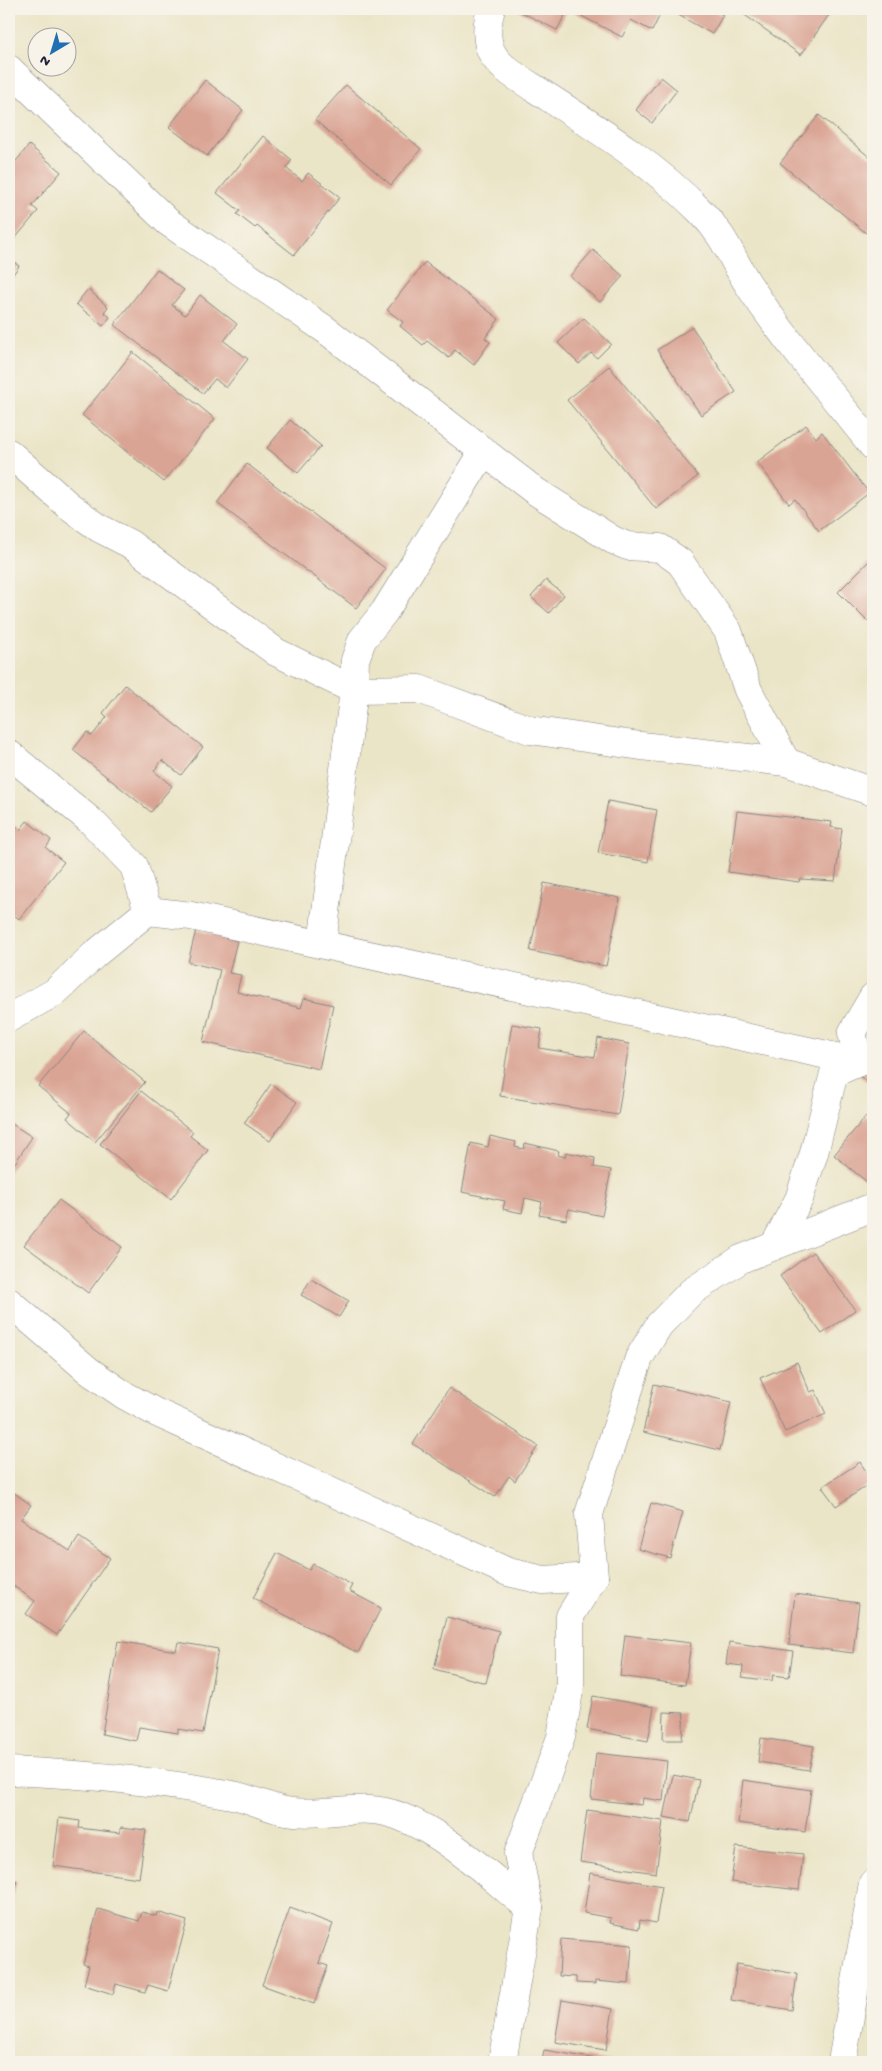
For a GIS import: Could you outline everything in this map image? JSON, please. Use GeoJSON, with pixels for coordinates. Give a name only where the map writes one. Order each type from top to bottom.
{"type":"FeatureCollection","features":[{"type":"Feature","properties":{"kind":"street"},"geometry":{"type":"LineString","coordinates":[[491,9],[485,28],[488,50],[509,72],[584,120],[656,172],[700,211],[722,235],[749,286],[784,335],[873,446]]}},
{"type":"Feature","properties":{"kind":"street"},"geometry":{"type":"LineString","coordinates":[[9,69],[168,222],[326,330],[535,491],[613,540],[627,546],[660,548],[680,562],[728,630],[748,690],[786,762]]}},
{"type":"Feature","properties":{"kind":"street"},"geometry":{"type":"LineString","coordinates":[[322,944],[354,690],[355,660],[362,640],[385,611],[484,451]]}},
{"type":"Feature","properties":{"kind":"street"},"geometry":{"type":"LineString","coordinates":[[9,453],[68,505],[99,528],[130,544],[276,652],[354,690],[419,689],[530,730],[641,746],[786,762],[873,792]]}},
{"type":"Feature","properties":{"kind":"street"},"geometry":{"type":"LineString","coordinates":[[9,754],[92,822],[134,866],[148,912]]}},
{"type":"Feature","properties":{"kind":"street"},"geometry":{"type":"LineString","coordinates":[[9,1018],[54,992],[94,955],[148,912],[191,916],[859,1062]]}},
{"type":"Feature","properties":{"kind":"street"},"geometry":{"type":"LineString","coordinates":[[859,1062],[852,1033],[873,997]]}},
{"type":"Feature","properties":{"kind":"street"},"geometry":{"type":"LineString","coordinates":[[774,1246],[799,1199],[814,1153],[834,1073],[859,1062]]}},
{"type":"Feature","properties":{"kind":"street"},"geometry":{"type":"LineString","coordinates":[[502,2062],[528,1908],[518,1854],[561,1737],[570,1686],[570,1616],[594,1577],[589,1514],[640,1358],[659,1325],[691,1292],[741,1259],[873,1208]]}},
{"type":"Feature","properties":{"kind":"street"},"geometry":{"type":"LineString","coordinates":[[9,1302],[89,1371],[124,1395],[155,1412],[508,1572],[544,1580],[594,1577]]}},
{"type":"Feature","properties":{"kind":"street"},"geometry":{"type":"LineString","coordinates":[[9,1771],[81,1774],[222,1793],[257,1801],[284,1811],[303,1813],[373,1808],[399,1816],[458,1850],[528,1908]]}},
{"type":"Feature","properties":{"kind":"street"},"geometry":{"type":"LineString","coordinates":[[842,2062],[873,1883]]}},
{"type":"Feature","properties":{"kind":"building"},"geometry":{"type":"Polygon","coordinates":[[[515,9],[568,9],[557,30],[515,9]]]}},
{"type":"Feature","properties":{"kind":"building"},"geometry":{"type":"Polygon","coordinates":[[[568,9],[663,9],[652,31],[631,20],[622,37],[568,9]]]}},
{"type":"Feature","properties":{"kind":"building"},"geometry":{"type":"Polygon","coordinates":[[[677,9],[712,9],[723,15],[712,34],[675,13],[677,9]]]}},
{"type":"Feature","properties":{"kind":"building"},"geometry":{"type":"Polygon","coordinates":[[[740,9],[833,9],[801,55],[739,11],[740,9]]]}},
{"type":"Feature","properties":{"kind":"building"},"geometry":{"type":"Polygon","coordinates":[[[661,77],[677,90],[652,123],[636,110],[661,77]]]}},
{"type":"Feature","properties":{"kind":"building"},"geometry":{"type":"Polygon","coordinates":[[[205,80],[243,110],[207,156],[169,127],[205,80]]]}},
{"type":"Feature","properties":{"kind":"building"},"geometry":{"type":"Polygon","coordinates":[[[346,85],[421,149],[391,185],[315,120],[346,85]]]}},
{"type":"Feature","properties":{"kind":"building"},"geometry":{"type":"Polygon","coordinates":[[[819,115],[873,160],[873,224],[866,233],[780,163],[819,115]]]}},
{"type":"Feature","properties":{"kind":"building"},"geometry":{"type":"Polygon","coordinates":[[[263,136],[292,160],[286,168],[302,181],[308,173],[340,197],[294,255],[257,226],[255,228],[237,214],[240,211],[217,193],[263,136]]]}},
{"type":"Feature","properties":{"kind":"building"},"geometry":{"type":"Polygon","coordinates":[[[29,145],[61,172],[32,206],[38,211],[9,246],[9,163],[12,166],[29,145]]]}},
{"type":"Feature","properties":{"kind":"building"},"geometry":{"type":"Polygon","coordinates":[[[593,250],[623,276],[600,302],[570,276],[593,250]]]}},
{"type":"Feature","properties":{"kind":"building"},"geometry":{"type":"Polygon","coordinates":[[[9,258],[19,266],[9,280],[9,258]]]}},
{"type":"Feature","properties":{"kind":"building"},"geometry":{"type":"Polygon","coordinates":[[[425,262],[499,319],[485,338],[490,342],[474,365],[455,350],[449,358],[427,341],[423,345],[400,326],[403,322],[387,310],[425,262]]]}},
{"type":"Feature","properties":{"kind":"building"},"geometry":{"type":"Polygon","coordinates":[[[157,269],[184,290],[172,305],[185,315],[200,295],[237,324],[224,341],[248,359],[226,388],[215,379],[203,393],[114,325],[157,269]]]}},
{"type":"Feature","properties":{"kind":"building"},"geometry":{"type":"Polygon","coordinates":[[[88,289],[108,307],[104,312],[110,317],[103,326],[76,304],[88,289]]]}},
{"type":"Feature","properties":{"kind":"building"},"geometry":{"type":"Polygon","coordinates":[[[584,318],[611,344],[597,358],[591,353],[579,364],[558,343],[584,318]]]}},
{"type":"Feature","properties":{"kind":"building"},"geometry":{"type":"Polygon","coordinates":[[[692,327],[736,392],[701,415],[657,350],[692,327]]]}},
{"type":"Feature","properties":{"kind":"building"},"geometry":{"type":"Polygon","coordinates":[[[133,352],[215,419],[164,482],[82,415],[133,352]]]}},
{"type":"Feature","properties":{"kind":"building"},"geometry":{"type":"Polygon","coordinates":[[[609,366],[698,476],[656,509],[567,400],[609,366]]]}},
{"type":"Feature","properties":{"kind":"building"},"geometry":{"type":"Polygon","coordinates":[[[290,420],[321,446],[298,473],[267,448],[290,420]]]}},
{"type":"Feature","properties":{"kind":"building"},"geometry":{"type":"Polygon","coordinates":[[[806,425],[816,438],[822,432],[869,493],[819,531],[795,499],[789,504],[757,462],[806,425]]]}},
{"type":"Feature","properties":{"kind":"building"},"geometry":{"type":"Polygon","coordinates":[[[247,464],[386,569],[356,608],[217,503],[247,464]]]}},
{"type":"Feature","properties":{"kind":"building"},"geometry":{"type":"Polygon","coordinates":[[[873,557],[873,615],[867,621],[838,592],[873,557]]]}},
{"type":"Feature","properties":{"kind":"building"},"geometry":{"type":"Polygon","coordinates":[[[546,580],[564,595],[549,613],[531,597],[546,580]]]}},
{"type":"Feature","properties":{"kind":"building"},"geometry":{"type":"Polygon","coordinates":[[[125,685],[203,747],[181,775],[162,760],[154,771],[172,786],[151,812],[73,750],[87,732],[92,736],[107,717],[103,713],[125,685]]]}},
{"type":"Feature","properties":{"kind":"building"},"geometry":{"type":"Polygon","coordinates":[[[608,801],[657,810],[648,862],[598,853],[608,801]]]}},
{"type":"Feature","properties":{"kind":"building"},"geometry":{"type":"Polygon","coordinates":[[[737,811],[832,822],[831,827],[842,829],[835,881],[800,879],[799,882],[728,872],[737,811]]]}},
{"type":"Feature","properties":{"kind":"building"},"geometry":{"type":"Polygon","coordinates":[[[9,821],[20,830],[27,821],[51,840],[46,848],[64,862],[19,919],[9,911],[9,821]]]}},
{"type":"Feature","properties":{"kind":"building"},"geometry":{"type":"Polygon","coordinates":[[[544,883],[620,898],[606,966],[530,951],[544,883]]]}},
{"type":"Feature","properties":{"kind":"building"},"geometry":{"type":"Polygon","coordinates":[[[196,930],[237,941],[229,973],[241,975],[237,992],[301,1008],[304,998],[333,1005],[319,1069],[203,1042],[220,970],[188,962],[196,930]]]}},
{"type":"Feature","properties":{"kind":"building"},"geometry":{"type":"Polygon","coordinates":[[[512,1024],[542,1029],[539,1048],[595,1057],[598,1038],[629,1044],[618,1115],[500,1096],[512,1024]]]}},
{"type":"Feature","properties":{"kind":"building"},"geometry":{"type":"Polygon","coordinates":[[[84,1031],[145,1082],[95,1142],[67,1118],[71,1113],[38,1086],[84,1031]]]}},
{"type":"Feature","properties":{"kind":"building"},"geometry":{"type":"Polygon","coordinates":[[[873,1057],[873,1086],[859,1076],[873,1057]]]}},
{"type":"Feature","properties":{"kind":"building"},"geometry":{"type":"Polygon","coordinates":[[[271,1084],[297,1102],[270,1141],[244,1123],[271,1084]]]}},
{"type":"Feature","properties":{"kind":"building"},"geometry":{"type":"Polygon","coordinates":[[[141,1091],[193,1132],[190,1136],[208,1150],[171,1199],[100,1144],[141,1091]]]}},
{"type":"Feature","properties":{"kind":"building"},"geometry":{"type":"Polygon","coordinates":[[[866,1116],[873,1122],[873,1187],[834,1155],[866,1116]]]}},
{"type":"Feature","properties":{"kind":"building"},"geometry":{"type":"Polygon","coordinates":[[[9,1122],[32,1137],[9,1172],[9,1122]]]}},
{"type":"Feature","properties":{"kind":"building"},"geometry":{"type":"Polygon","coordinates":[[[490,1136],[516,1142],[515,1147],[524,1149],[525,1143],[559,1151],[558,1155],[565,1157],[566,1152],[595,1158],[594,1167],[611,1170],[602,1216],[569,1209],[566,1220],[539,1215],[542,1202],[525,1198],[522,1213],[503,1209],[505,1201],[462,1192],[471,1143],[488,1147],[490,1136]]]}},
{"type":"Feature","properties":{"kind":"building"},"geometry":{"type":"Polygon","coordinates":[[[59,1200],[122,1247],[88,1293],[24,1245],[59,1200]]]}},
{"type":"Feature","properties":{"kind":"building"},"geometry":{"type":"Polygon","coordinates":[[[813,1252],[855,1310],[822,1334],[780,1276],[813,1252]]]}},
{"type":"Feature","properties":{"kind":"building"},"geometry":{"type":"Polygon","coordinates":[[[311,1279],[349,1301],[339,1317],[301,1295],[311,1279]]]}},
{"type":"Feature","properties":{"kind":"building"},"geometry":{"type":"Polygon","coordinates":[[[797,1362],[810,1392],[815,1390],[826,1414],[785,1432],[760,1378],[797,1362]]]}},
{"type":"Feature","properties":{"kind":"building"},"geometry":{"type":"Polygon","coordinates":[[[654,1384],[731,1402],[720,1450],[643,1432],[654,1384]]]}},
{"type":"Feature","properties":{"kind":"building"},"geometry":{"type":"Polygon","coordinates":[[[449,1388],[538,1446],[515,1481],[509,1476],[495,1497],[413,1444],[449,1388]]]}},
{"type":"Feature","properties":{"kind":"building"},"geometry":{"type":"Polygon","coordinates":[[[860,1462],[873,1482],[836,1506],[822,1487],[860,1462]]]}},
{"type":"Feature","properties":{"kind":"building"},"geometry":{"type":"Polygon","coordinates":[[[9,1489],[31,1505],[21,1519],[70,1551],[79,1537],[110,1558],[57,1635],[26,1614],[35,1601],[9,1583],[9,1489]]]}},
{"type":"Feature","properties":{"kind":"building"},"geometry":{"type":"Polygon","coordinates":[[[651,1503],[683,1512],[670,1558],[638,1549],[651,1503]]]}},
{"type":"Feature","properties":{"kind":"building"},"geometry":{"type":"Polygon","coordinates":[[[277,1553],[309,1570],[313,1564],[352,1585],[349,1591],[381,1608],[358,1653],[253,1598],[277,1553]]]}},
{"type":"Feature","properties":{"kind":"building"},"geometry":{"type":"Polygon","coordinates":[[[795,1594],[859,1603],[853,1653],[789,1645],[795,1594]]]}},
{"type":"Feature","properties":{"kind":"building"},"geometry":{"type":"Polygon","coordinates":[[[447,1617],[499,1631],[486,1683],[434,1669],[447,1617]]]}},
{"type":"Feature","properties":{"kind":"building"},"geometry":{"type":"Polygon","coordinates":[[[625,1635],[691,1643],[685,1685],[620,1676],[625,1635]]]}},
{"type":"Feature","properties":{"kind":"building"},"geometry":{"type":"Polygon","coordinates":[[[118,1641],[176,1651],[178,1642],[218,1649],[203,1733],[178,1729],[178,1733],[139,1727],[136,1741],[102,1734],[118,1641]]]}},
{"type":"Feature","properties":{"kind":"building"},"geometry":{"type":"Polygon","coordinates":[[[729,1642],[793,1651],[789,1677],[773,1675],[772,1681],[742,1677],[743,1666],[726,1664],[729,1642]]]}},
{"type":"Feature","properties":{"kind":"building"},"geometry":{"type":"Polygon","coordinates":[[[593,1696],[654,1707],[648,1741],[587,1729],[593,1696]]]}},
{"type":"Feature","properties":{"kind":"building"},"geometry":{"type":"Polygon","coordinates":[[[664,1712],[684,1713],[682,1740],[663,1740],[664,1712]]]}},
{"type":"Feature","properties":{"kind":"building"},"geometry":{"type":"Polygon","coordinates":[[[761,1738],[814,1746],[809,1770],[758,1762],[761,1738]]]}},
{"type":"Feature","properties":{"kind":"building"},"geometry":{"type":"Polygon","coordinates":[[[596,1753],[667,1761],[663,1801],[643,1798],[642,1805],[591,1799],[596,1753]]]}},
{"type":"Feature","properties":{"kind":"building"},"geometry":{"type":"Polygon","coordinates":[[[673,1775],[699,1780],[690,1822],[664,1817],[673,1775]]]}},
{"type":"Feature","properties":{"kind":"building"},"geometry":{"type":"Polygon","coordinates":[[[743,1780],[811,1790],[805,1832],[738,1823],[743,1780]]]}},
{"type":"Feature","properties":{"kind":"building"},"geometry":{"type":"Polygon","coordinates":[[[587,1810],[663,1821],[656,1873],[580,1862],[587,1810]]]}},
{"type":"Feature","properties":{"kind":"building"},"geometry":{"type":"Polygon","coordinates":[[[59,1818],[80,1821],[79,1828],[120,1833],[121,1827],[146,1830],[139,1878],[53,1866],[59,1818]]]}},
{"type":"Feature","properties":{"kind":"building"},"geometry":{"type":"Polygon","coordinates":[[[736,1847],[803,1854],[799,1890],[731,1882],[736,1847]]]}},
{"type":"Feature","properties":{"kind":"building"},"geometry":{"type":"Polygon","coordinates":[[[590,1873],[662,1886],[656,1923],[640,1920],[639,1929],[610,1923],[611,1918],[584,1913],[590,1873]]]}},
{"type":"Feature","properties":{"kind":"building"},"geometry":{"type":"Polygon","coordinates":[[[9,1879],[17,1881],[9,1911],[9,1879]]]}},
{"type":"Feature","properties":{"kind":"building"},"geometry":{"type":"Polygon","coordinates":[[[290,1908],[333,1924],[319,1963],[328,1966],[314,2004],[262,1985],[290,1908]]]}},
{"type":"Feature","properties":{"kind":"building"},"geometry":{"type":"Polygon","coordinates":[[[98,1909],[139,1921],[142,1912],[156,1916],[157,1912],[187,1921],[168,1991],[148,1985],[145,1992],[116,1984],[113,1994],[84,1985],[89,1966],[83,1964],[98,1909]]]}},
{"type":"Feature","properties":{"kind":"building"},"geometry":{"type":"Polygon","coordinates":[[[561,1939],[632,1945],[629,1984],[595,1981],[595,1984],[576,1983],[576,1977],[559,1976],[561,1939]]]}},
{"type":"Feature","properties":{"kind":"building"},"geometry":{"type":"Polygon","coordinates":[[[737,1964],[797,1974],[792,2010],[731,2000],[737,1964]]]}},
{"type":"Feature","properties":{"kind":"building"},"geometry":{"type":"Polygon","coordinates":[[[562,2000],[613,2009],[606,2050],[555,2042],[562,2000]]]}},
{"type":"Feature","properties":{"kind":"building"},"geometry":{"type":"Polygon","coordinates":[[[544,2050],[609,2061],[609,2062],[542,2062],[544,2050]]]}}]}
